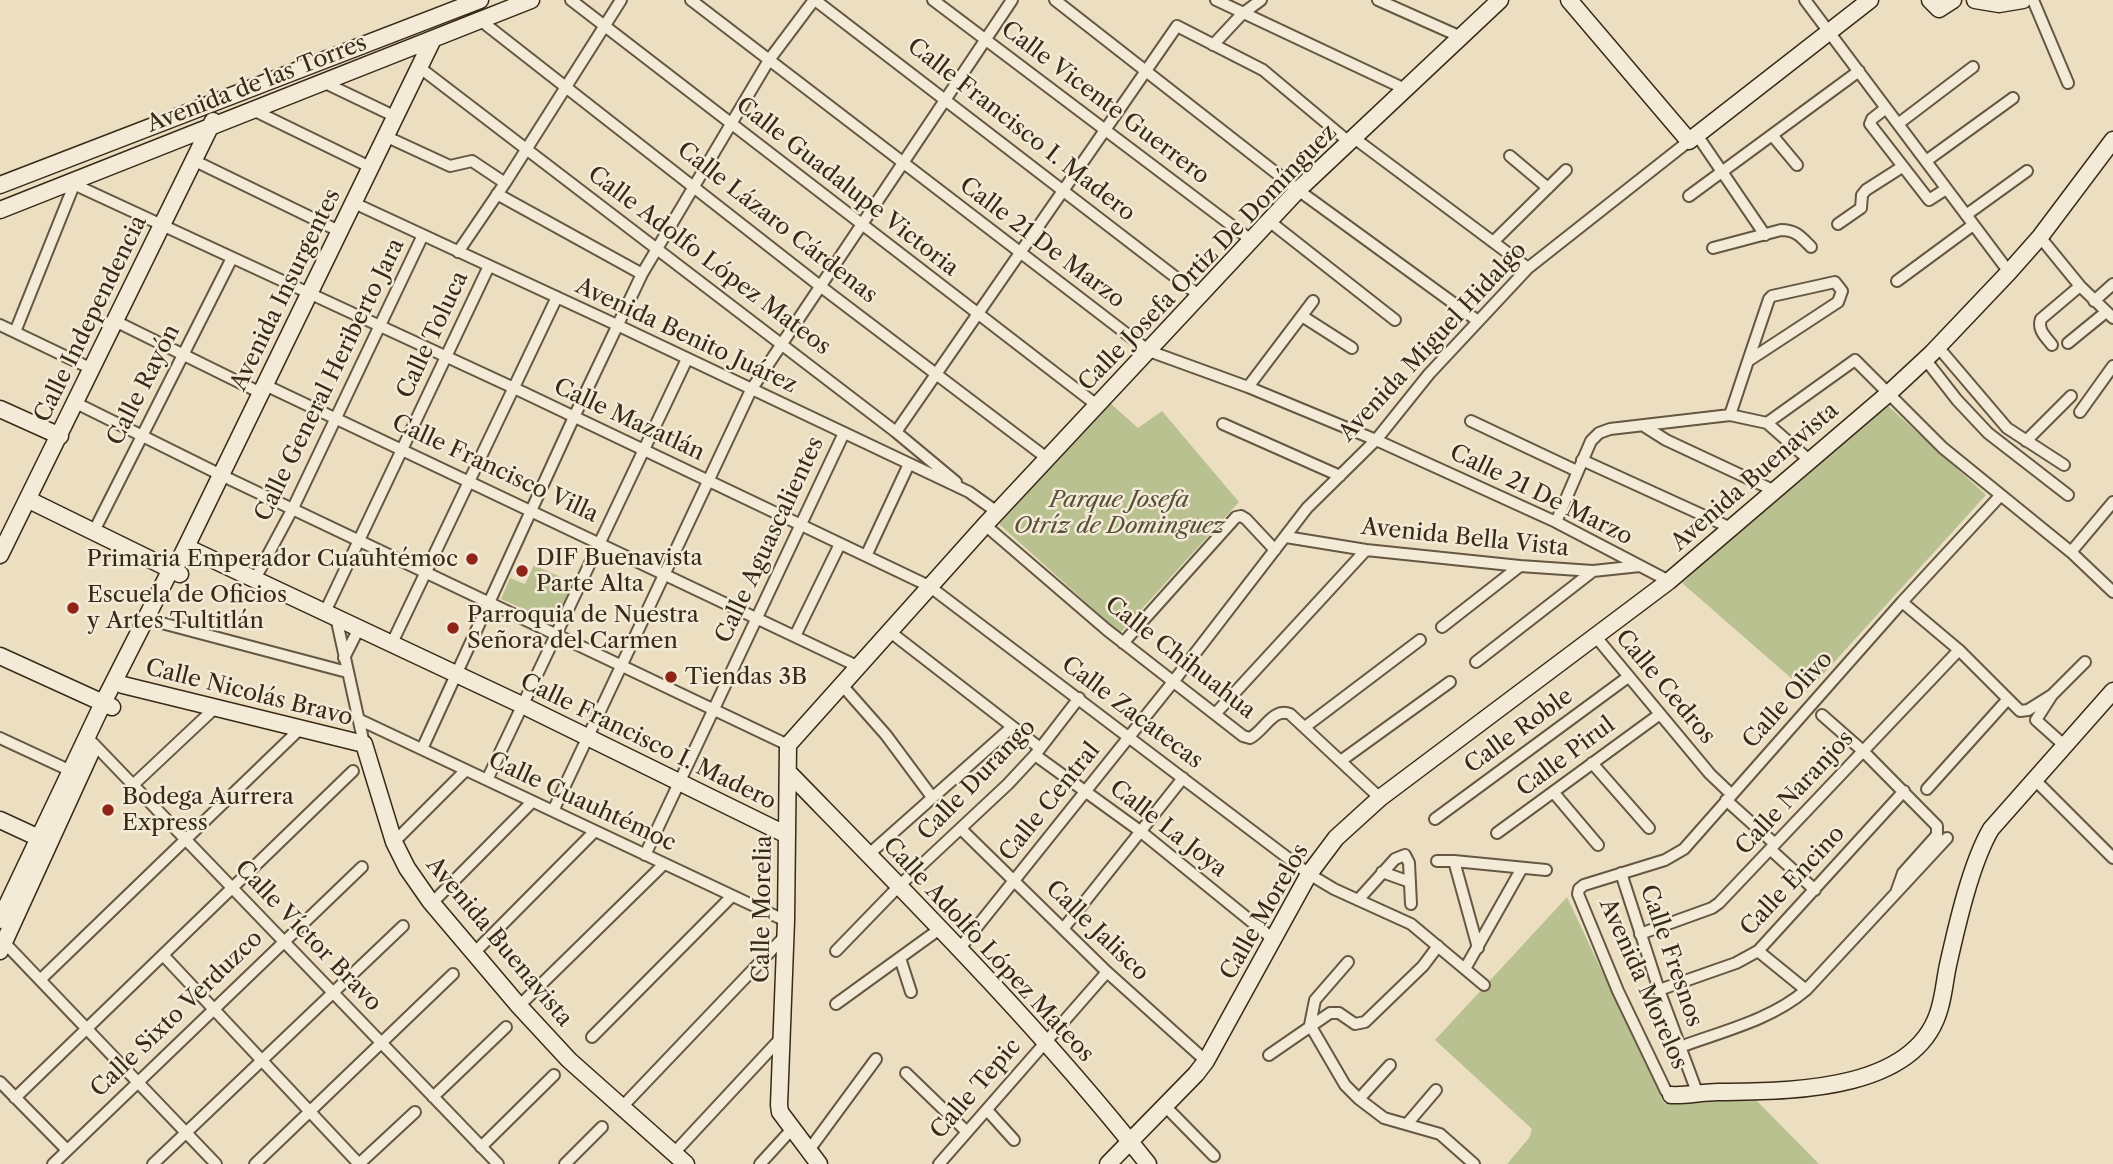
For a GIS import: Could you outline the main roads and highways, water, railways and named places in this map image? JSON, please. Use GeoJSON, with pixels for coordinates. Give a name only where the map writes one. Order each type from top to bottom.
{"type":"FeatureCollection","features":[{"type":"Feature","properties":{"kind":"place","name":"Primaria Emperador Cuauhtémoc"},"geometry":{"type":"Point","coordinates":[472,559]}},
{"type":"Feature","properties":{"kind":"place","name":"DIF Buenavista Parte Alta"},"geometry":{"type":"Point","coordinates":[522,571]}},
{"type":"Feature","properties":{"kind":"place","name":"Escuela de Oficios y Artes Tultitlán"},"geometry":{"type":"Point","coordinates":[73,608]}},
{"type":"Feature","properties":{"kind":"place","name":"Parroquia de Nuestra Señora del Carmen"},"geometry":{"type":"Point","coordinates":[453,628]}},
{"type":"Feature","properties":{"kind":"place","name":"Tiendas 3B"},"geometry":{"type":"Point","coordinates":[671,677]}},
{"type":"Feature","properties":{"kind":"place","name":"Bodega Aurrera Express"},"geometry":{"type":"Point","coordinates":[108,810]}},
{"type":"Feature","properties":{"kind":"park label","name":"Parque Josefa Otríz de Dominguez"},"geometry":{"type":"Point","coordinates":[1119,513]}}]}
